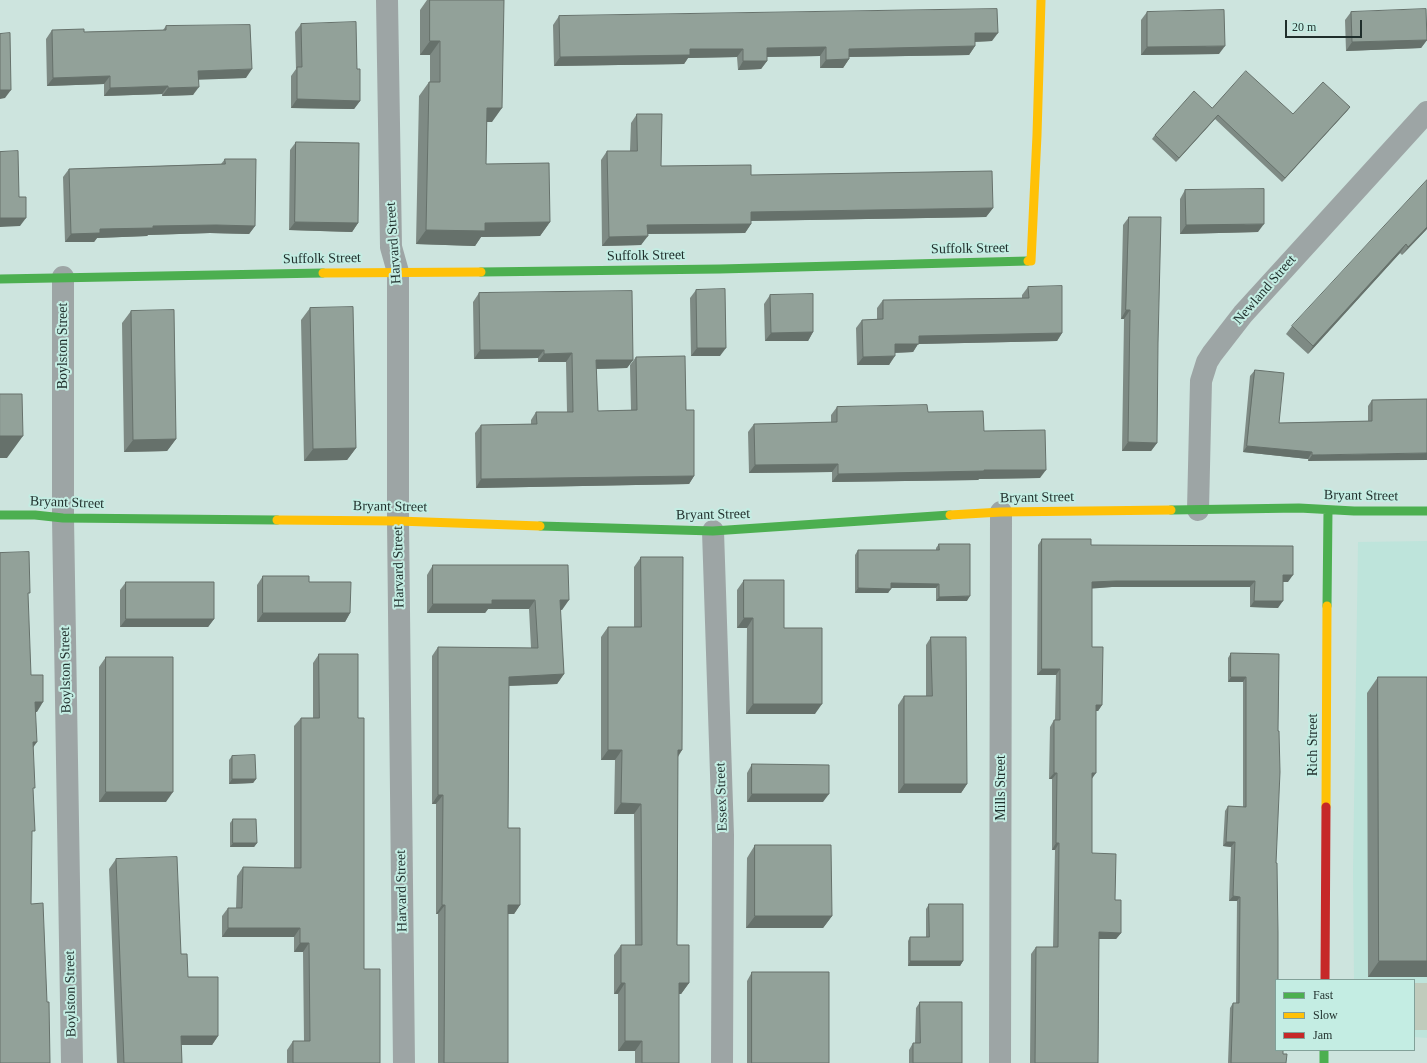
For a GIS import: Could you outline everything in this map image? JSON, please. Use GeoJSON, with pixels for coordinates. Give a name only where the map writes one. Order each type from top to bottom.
{"type":"FeatureCollection","features":[{"type":"Feature","properties":{"kind":"street","name":"Harvard Street"},"geometry":{"type":"LineString","coordinates":[[387,0],[391,247],[398,272],[398,521],[404,1063]]}},
{"type":"Feature","properties":{"kind":"street","name":"Suffolk Street"},"geometry":{"type":"LineString","coordinates":[[0,279],[398,272],[553,272],[1031,261],[1041,0]]}},
{"type":"Feature","properties":{"kind":"street","name":"Newland Street"},"geometry":{"type":"LineString","coordinates":[[1198,510],[1202,381],[1207,362],[1248,308],[1427,112]]}},
{"type":"Feature","properties":{"kind":"street","name":"Boylston Street"},"geometry":{"type":"LineString","coordinates":[[63,277],[63,518],[72,1063]]}},
{"type":"Feature","properties":{"kind":"street","name":"Bryant Street"},"geometry":{"type":"LineString","coordinates":[[0,515],[35,515],[63,518],[398,521],[713,531],[1001,512],[1299,508],[1328,510],[1427,511]]}},
{"type":"Feature","properties":{"kind":"street","name":"Rich Street"},"geometry":{"type":"LineString","coordinates":[[1325,979],[1328,510]]}},
{"type":"Feature","properties":{"kind":"street","name":"Mills Street"},"geometry":{"type":"LineString","coordinates":[[1000,1063],[1001,512]]}},
{"type":"Feature","properties":{"kind":"street","name":"Essex Street"},"geometry":{"type":"LineString","coordinates":[[713,531],[723,835],[722,1063]]}},
{"type":"Feature","properties":{"kind":"shaded area"},"geometry":{"type":"Polygon","coordinates":[[[1427,541],[1427,1038],[1415,1037],[1415,979],[1354,979],[1353,871],[1358,542],[1427,541]]]}},
{"type":"Feature","properties":{"kind":"shaded area"},"geometry":{"type":"Polygon","coordinates":[[[1415,983],[1427,983],[1427,1030],[1415,1030],[1415,983]]]}},
{"type":"Feature","properties":{"kind":"building"},"geometry":{"type":"Polygon","coordinates":[[[430,0],[504,0],[502,108],[487,108],[486,164],[549,163],[550,222],[485,223],[485,231],[426,230],[429,82],[440,82],[440,41],[430,41],[430,0]]]}},
{"type":"Feature","properties":{"kind":"building"},"geometry":{"type":"Polygon","coordinates":[[[997,9],[998,33],[975,33],[975,46],[849,49],[849,59],[826,60],[826,47],[767,48],[767,61],[743,61],[743,49],[690,49],[690,55],[560,57],[559,16],[997,9]]]}},
{"type":"Feature","properties":{"kind":"building"},"geometry":{"type":"Polygon","coordinates":[[[1426,9],[1427,40],[1352,42],[1351,12],[1426,9]]]}},
{"type":"Feature","properties":{"kind":"building"},"geometry":{"type":"Polygon","coordinates":[[[1224,10],[1225,46],[1147,47],[1147,12],[1224,10]]]}},
{"type":"Feature","properties":{"kind":"building"},"geometry":{"type":"Polygon","coordinates":[[[356,22],[357,69],[360,69],[360,101],[297,99],[297,67],[302,67],[301,24],[356,22]]]}},
{"type":"Feature","properties":{"kind":"building"},"geometry":{"type":"Polygon","coordinates":[[[250,25],[252,69],[198,71],[199,87],[168,88],[168,86],[110,88],[110,76],[53,78],[52,30],[84,29],[84,32],[166,30],[166,26],[250,25]]]}},
{"type":"Feature","properties":{"kind":"building"},"geometry":{"type":"Polygon","coordinates":[[[10,33],[11,90],[0,90],[0,34],[10,33]]]}},
{"type":"Feature","properties":{"kind":"building"},"geometry":{"type":"Polygon","coordinates":[[[1246,71],[1293,114],[1323,82],[1350,107],[1285,178],[1218,115],[1179,158],[1155,135],[1194,91],[1212,108],[1246,71]]]}},
{"type":"Feature","properties":{"kind":"building"},"geometry":{"type":"Polygon","coordinates":[[[637,114],[662,114],[661,166],[751,165],[751,175],[992,171],[993,208],[751,212],[751,224],[647,225],[648,236],[609,237],[607,151],[637,151],[637,114]]]}},
{"type":"Feature","properties":{"kind":"building"},"geometry":{"type":"Polygon","coordinates":[[[296,142],[359,143],[358,223],[295,222],[296,142]]]}},
{"type":"Feature","properties":{"kind":"building"},"geometry":{"type":"Polygon","coordinates":[[[18,151],[19,197],[26,197],[26,218],[0,218],[0,152],[18,151]]]}},
{"type":"Feature","properties":{"kind":"building"},"geometry":{"type":"Polygon","coordinates":[[[225,159],[256,159],[255,226],[153,226],[153,228],[100,229],[100,233],[71,234],[69,169],[225,164],[225,159]]]}},
{"type":"Feature","properties":{"kind":"building"},"geometry":{"type":"Polygon","coordinates":[[[1427,180],[1427,227],[1408,247],[1406,244],[1313,346],[1292,326],[1427,180]]]}},
{"type":"Feature","properties":{"kind":"building"},"geometry":{"type":"Polygon","coordinates":[[[1264,189],[1264,224],[1186,225],[1185,190],[1264,189]]]}},
{"type":"Feature","properties":{"kind":"building"},"geometry":{"type":"Polygon","coordinates":[[[1129,217],[1161,217],[1157,443],[1128,442],[1130,310],[1126,310],[1129,217]]]}},
{"type":"Feature","properties":{"kind":"building"},"geometry":{"type":"Polygon","coordinates":[[[1062,286],[1062,333],[919,336],[919,344],[895,344],[895,356],[863,357],[862,320],[883,319],[883,300],[1029,298],[1028,287],[1062,286]]]}},
{"type":"Feature","properties":{"kind":"building"},"geometry":{"type":"Polygon","coordinates":[[[725,289],[726,348],[697,348],[696,290],[725,289]]]}},
{"type":"Feature","properties":{"kind":"building"},"geometry":{"type":"Polygon","coordinates":[[[632,291],[633,360],[596,360],[598,411],[637,410],[636,357],[685,356],[686,410],[694,410],[694,476],[481,479],[481,425],[537,424],[536,412],[573,412],[572,353],[544,354],[544,350],[480,350],[479,293],[632,291]]]}},
{"type":"Feature","properties":{"kind":"building"},"geometry":{"type":"Polygon","coordinates":[[[813,294],[813,332],[771,333],[770,295],[813,294]]]}},
{"type":"Feature","properties":{"kind":"building"},"geometry":{"type":"Polygon","coordinates":[[[353,307],[356,448],[313,449],[310,308],[353,307]]]}},
{"type":"Feature","properties":{"kind":"building"},"geometry":{"type":"Polygon","coordinates":[[[174,310],[176,439],[133,440],[131,311],[174,310]]]}},
{"type":"Feature","properties":{"kind":"building"},"geometry":{"type":"Polygon","coordinates":[[[1255,370],[1284,373],[1279,423],[1372,421],[1372,400],[1427,399],[1427,453],[1312,455],[1312,452],[1247,446],[1255,370]]]}},
{"type":"Feature","properties":{"kind":"building"},"geometry":{"type":"Polygon","coordinates":[[[0,394],[22,394],[23,436],[0,436],[0,394]]]}},
{"type":"Feature","properties":{"kind":"building"},"geometry":{"type":"Polygon","coordinates":[[[927,405],[928,412],[983,411],[984,431],[1045,430],[1046,470],[838,474],[838,464],[755,465],[754,424],[837,422],[837,407],[927,405]]]}},
{"type":"Feature","properties":{"kind":"building"},"geometry":{"type":"Polygon","coordinates":[[[1042,539],[1091,539],[1091,545],[1293,546],[1293,575],[1283,575],[1283,601],[1254,601],[1255,581],[1092,582],[1092,647],[1103,647],[1102,705],[1096,705],[1096,773],[1092,773],[1092,853],[1116,854],[1115,900],[1121,900],[1121,933],[1099,932],[1098,1063],[1035,1063],[1036,947],[1058,947],[1059,843],[1056,843],[1057,773],[1054,773],[1054,720],[1060,720],[1060,669],[1042,669],[1042,539]]]}},
{"type":"Feature","properties":{"kind":"building"},"geometry":{"type":"Polygon","coordinates":[[[939,544],[970,544],[970,596],[939,597],[939,584],[891,583],[891,589],[858,588],[858,550],[939,550],[939,544]]]}},
{"type":"Feature","properties":{"kind":"building"},"geometry":{"type":"Polygon","coordinates":[[[29,552],[30,593],[28,593],[31,675],[43,675],[43,702],[35,702],[37,742],[33,742],[35,831],[32,831],[31,904],[43,903],[47,1002],[49,1002],[50,1063],[0,1063],[0,553],[29,552]]]}},
{"type":"Feature","properties":{"kind":"building"},"geometry":{"type":"Polygon","coordinates":[[[641,557],[683,557],[682,750],[678,750],[677,945],[689,945],[689,983],[679,983],[679,1063],[642,1063],[642,1041],[625,1041],[625,983],[621,983],[621,945],[642,945],[641,804],[621,803],[622,750],[608,750],[608,627],[641,627],[641,557]]]}},
{"type":"Feature","properties":{"kind":"building"},"geometry":{"type":"Polygon","coordinates":[[[433,565],[568,565],[569,600],[560,600],[564,674],[509,677],[508,828],[520,828],[520,905],[508,905],[508,1063],[444,1063],[445,905],[442,905],[443,795],[438,795],[438,647],[538,648],[535,600],[492,600],[492,604],[433,604],[433,565]]]}},
{"type":"Feature","properties":{"kind":"building"},"geometry":{"type":"Polygon","coordinates":[[[263,576],[309,576],[309,582],[351,582],[350,613],[263,613],[263,576]]]}},
{"type":"Feature","properties":{"kind":"building"},"geometry":{"type":"Polygon","coordinates":[[[744,580],[784,580],[784,628],[822,628],[822,704],[753,704],[753,618],[744,618],[744,580]]]}},
{"type":"Feature","properties":{"kind":"building"},"geometry":{"type":"Polygon","coordinates":[[[126,582],[214,582],[214,619],[126,619],[126,582]]]}},
{"type":"Feature","properties":{"kind":"building"},"geometry":{"type":"Polygon","coordinates":[[[931,637],[966,637],[967,784],[904,784],[904,696],[932,696],[931,637]]]}},
{"type":"Feature","properties":{"kind":"building"},"geometry":{"type":"Polygon","coordinates":[[[1231,653],[1279,654],[1278,731],[1280,772],[1276,863],[1278,979],[1275,979],[1275,1051],[1283,1051],[1283,1054],[1287,1054],[1286,1063],[1231,1063],[1233,1003],[1239,1003],[1240,897],[1233,896],[1235,842],[1226,842],[1228,806],[1246,807],[1246,677],[1231,677],[1231,653]]]}},
{"type":"Feature","properties":{"kind":"building"},"geometry":{"type":"Polygon","coordinates":[[[319,654],[358,654],[358,718],[364,718],[364,969],[380,969],[380,1063],[293,1063],[293,1041],[310,1041],[309,943],[300,943],[300,928],[228,928],[228,908],[242,908],[243,867],[301,868],[301,718],[319,718],[319,654]]]}},
{"type":"Feature","properties":{"kind":"building"},"geometry":{"type":"Polygon","coordinates":[[[106,657],[173,657],[173,792],[106,792],[106,657]]]}},
{"type":"Feature","properties":{"kind":"building"},"geometry":{"type":"Polygon","coordinates":[[[1378,677],[1427,677],[1427,961],[1379,961],[1378,677]]]}},
{"type":"Feature","properties":{"kind":"building"},"geometry":{"type":"Polygon","coordinates":[[[255,755],[256,779],[232,779],[232,756],[255,755]]]}},
{"type":"Feature","properties":{"kind":"building"},"geometry":{"type":"Polygon","coordinates":[[[752,764],[829,765],[829,794],[752,794],[752,764]]]}},
{"type":"Feature","properties":{"kind":"building"},"geometry":{"type":"Polygon","coordinates":[[[233,819],[256,819],[257,843],[233,843],[233,819]]]}},
{"type":"Feature","properties":{"kind":"building"},"geometry":{"type":"Polygon","coordinates":[[[755,845],[831,845],[832,916],[755,916],[755,845]]]}},
{"type":"Feature","properties":{"kind":"building"},"geometry":{"type":"Polygon","coordinates":[[[177,857],[181,954],[187,954],[188,977],[218,977],[218,1036],[181,1036],[182,1063],[124,1063],[116,859],[177,857]]]}},
{"type":"Feature","properties":{"kind":"building"},"geometry":{"type":"Polygon","coordinates":[[[929,904],[963,904],[963,961],[910,961],[910,937],[929,937],[929,904]]]}},
{"type":"Feature","properties":{"kind":"building"},"geometry":{"type":"Polygon","coordinates":[[[752,972],[829,972],[829,1063],[752,1063],[752,972]]]}},
{"type":"Feature","properties":{"kind":"building"},"geometry":{"type":"Polygon","coordinates":[[[920,1002],[962,1002],[962,1063],[913,1063],[913,1043],[920,1043],[920,1002]]]}},
{"type":"Feature","properties":{"kind":"traffic: fast"},"geometry":{"type":"LineString","coordinates":[[481,272],[720,269],[1028,261]]}},
{"type":"Feature","properties":{"kind":"traffic: fast"},"geometry":{"type":"LineString","coordinates":[[0,279],[323,273]]}},
{"type":"Feature","properties":{"kind":"traffic: fast"},"geometry":{"type":"LineString","coordinates":[[1171,510],[1299,508],[1354,511],[1427,511]]}},
{"type":"Feature","properties":{"kind":"traffic: fast"},"geometry":{"type":"LineString","coordinates":[[1327,606],[1328,510]]}},
{"type":"Feature","properties":{"kind":"traffic: fast"},"geometry":{"type":"LineString","coordinates":[[0,515],[35,515],[63,518],[277,520]]}},
{"type":"Feature","properties":{"kind":"traffic: fast"},"geometry":{"type":"LineString","coordinates":[[540,526],[713,531],[950,515]]}},
{"type":"Feature","properties":{"kind":"traffic: fast"},"geometry":{"type":"LineString","coordinates":[[1324,1051],[1324,1063]]}},
{"type":"Feature","properties":{"kind":"traffic: slow"},"geometry":{"type":"LineString","coordinates":[[1028,261],[1031,261],[1041,0]]}},
{"type":"Feature","properties":{"kind":"traffic: slow"},"geometry":{"type":"LineString","coordinates":[[323,273],[481,272]]}},
{"type":"Feature","properties":{"kind":"traffic: slow"},"geometry":{"type":"LineString","coordinates":[[950,515],[1001,512],[1171,510]]}},
{"type":"Feature","properties":{"kind":"traffic: slow"},"geometry":{"type":"LineString","coordinates":[[277,520],[398,521],[540,526]]}},
{"type":"Feature","properties":{"kind":"traffic: slow"},"geometry":{"type":"LineString","coordinates":[[1326,807],[1327,606]]}},
{"type":"Feature","properties":{"kind":"traffic: jam"},"geometry":{"type":"LineString","coordinates":[[1325,979],[1326,807]]}}]}
